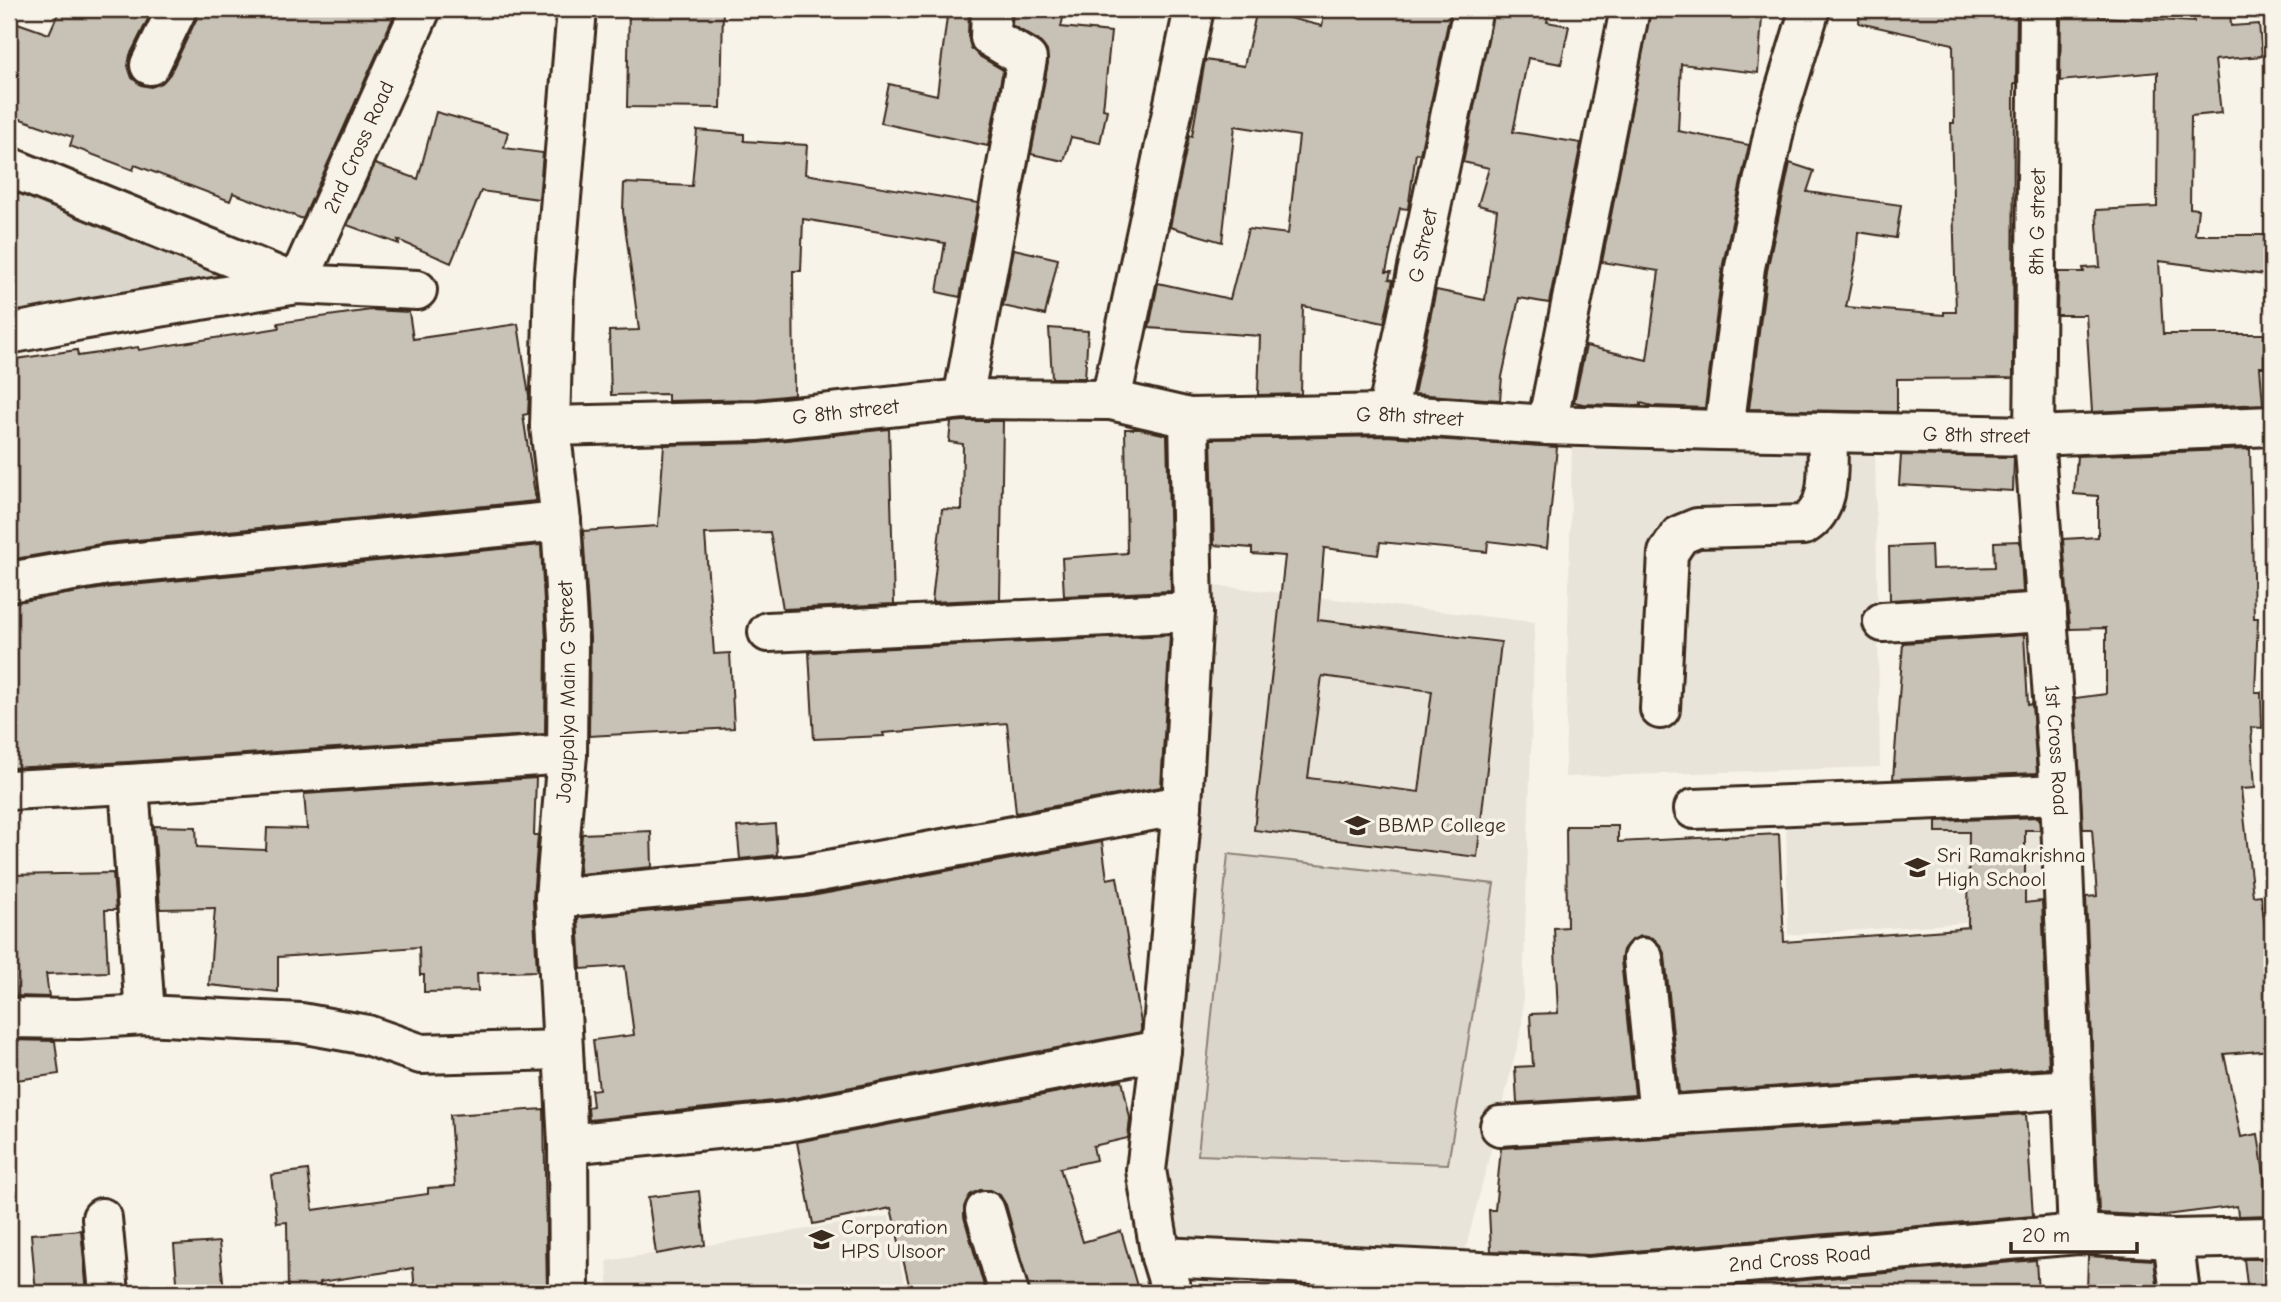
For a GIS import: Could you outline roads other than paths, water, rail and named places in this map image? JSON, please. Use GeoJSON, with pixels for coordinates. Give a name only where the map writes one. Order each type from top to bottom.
{"type":"FeatureCollection","features":[{"type":"Feature","properties":{"kind":"street"},"geometry":{"type":"LineString","coordinates":[[150,65],[177,9]]}},
{"type":"Feature","properties":{"kind":"street","name":"2nd Cross Road"},"geometry":{"type":"LineString","coordinates":[[297,284],[421,9]]}},
{"type":"Feature","properties":{"kind":"street","name":"Jogupalya Main G Street"},"geometry":{"type":"LineString","coordinates":[[569,1293],[568,1144],[555,898],[567,754],[568,639],[561,521],[550,426],[554,280],[577,9]]}},
{"type":"Feature","properties":{"kind":"street"},"geometry":{"type":"LineString","coordinates":[[963,399],[1027,59],[990,37],[992,9]]}},
{"type":"Feature","properties":{"kind":"street"},"geometry":{"type":"LineString","coordinates":[[1111,400],[1194,9]]}},
{"type":"Feature","properties":{"kind":"street","name":"G Street"},"geometry":{"type":"LineString","coordinates":[[1387,414],[1473,9]]}},
{"type":"Feature","properties":{"kind":"street"},"geometry":{"type":"LineString","coordinates":[[1547,425],[1630,9]]}},
{"type":"Feature","properties":{"kind":"street"},"geometry":{"type":"LineString","coordinates":[[1724,429],[1745,267],[1777,117],[1810,9]]}},
{"type":"Feature","properties":{"kind":"street","name":"8th G street"},"geometry":{"type":"LineString","coordinates":[[2034,436],[2039,9]]}},
{"type":"Feature","properties":{"kind":"street"},"geometry":{"type":"LineString","coordinates":[[9,167],[297,284]]}},
{"type":"Feature","properties":{"kind":"street"},"geometry":{"type":"LineString","coordinates":[[9,334],[297,284],[417,290]]}},
{"type":"Feature","properties":{"kind":"street","name":"G 8th street"},"geometry":{"type":"LineString","coordinates":[[550,426],[757,421],[963,399],[1111,400],[1189,418],[1387,414],[1547,425],[1828,432],[2034,436],[2272,426]]}},
{"type":"Feature","properties":{"kind":"street"},"geometry":{"type":"LineString","coordinates":[[1172,1293],[1161,1257],[1146,1170],[1161,1050],[1182,805],[1193,612],[1189,418]]}},
{"type":"Feature","properties":{"kind":"street"},"geometry":{"type":"LineString","coordinates":[[1660,709],[1668,553],[1680,536],[1697,528],[1804,525],[1816,518],[1826,498],[1828,432]]}},
{"type":"Feature","properties":{"kind":"street","name":"1st Cross Road"},"geometry":{"type":"LineString","coordinates":[[2034,436],[2060,794],[2078,1234]]}},
{"type":"Feature","properties":{"kind":"street"},"geometry":{"type":"LineString","coordinates":[[9,582],[108,565],[561,521]]}},
{"type":"Feature","properties":{"kind":"street"},"geometry":{"type":"LineString","coordinates":[[768,632],[1193,612]]}},
{"type":"Feature","properties":{"kind":"street"},"geometry":{"type":"LineString","coordinates":[[1883,622],[2046,612]]}},
{"type":"Feature","properties":{"kind":"street"},"geometry":{"type":"LineString","coordinates":[[9,790],[567,754]]}},
{"type":"Feature","properties":{"kind":"street"},"geometry":{"type":"LineString","coordinates":[[129,784],[145,1015]]}},
{"type":"Feature","properties":{"kind":"street"},"geometry":{"type":"LineString","coordinates":[[1694,809],[2060,794]]}},
{"type":"Feature","properties":{"kind":"street"},"geometry":{"type":"LineString","coordinates":[[555,898],[802,875],[1182,805]]}},
{"type":"Feature","properties":{"kind":"street"},"geometry":{"type":"LineString","coordinates":[[1643,958],[1659,1116]]}},
{"type":"Feature","properties":{"kind":"street"},"geometry":{"type":"LineString","coordinates":[[9,1018],[78,1019],[145,1015],[301,1023],[367,1035],[421,1054],[562,1050]]}},
{"type":"Feature","properties":{"kind":"street"},"geometry":{"type":"LineString","coordinates":[[568,1144],[786,1122],[1161,1050]]}},
{"type":"Feature","properties":{"kind":"street"},"geometry":{"type":"LineString","coordinates":[[1500,1126],[2071,1089]]}},
{"type":"Feature","properties":{"kind":"street"},"geometry":{"type":"LineString","coordinates":[[985,1211],[1009,1293]]}},
{"type":"Feature","properties":{"kind":"street"},"geometry":{"type":"LineString","coordinates":[[102,1218],[109,1293]]}},
{"type":"Feature","properties":{"kind":"street","name":"2nd Cross Road"},"geometry":{"type":"LineString","coordinates":[[1161,1257],[1589,1277],[2078,1234],[2173,1239],[2272,1237]]}},
{"type":"Feature","properties":{"kind":"street"},"geometry":{"type":"LineString","coordinates":[[2173,1239],[2180,1293]]}},
{"type":"Feature","properties":{"kind":"place","name":"BBMP College"},"geometry":{"type":"Point","coordinates":[1358,825]}},
{"type":"Feature","properties":{"kind":"place","name":"Sri Ramakrishna High School"},"geometry":{"type":"Point","coordinates":[1917,867]}},
{"type":"Feature","properties":{"kind":"place","name":"Corporation HPS Ulsoor"},"geometry":{"type":"Point","coordinates":[821,1239]}}]}
